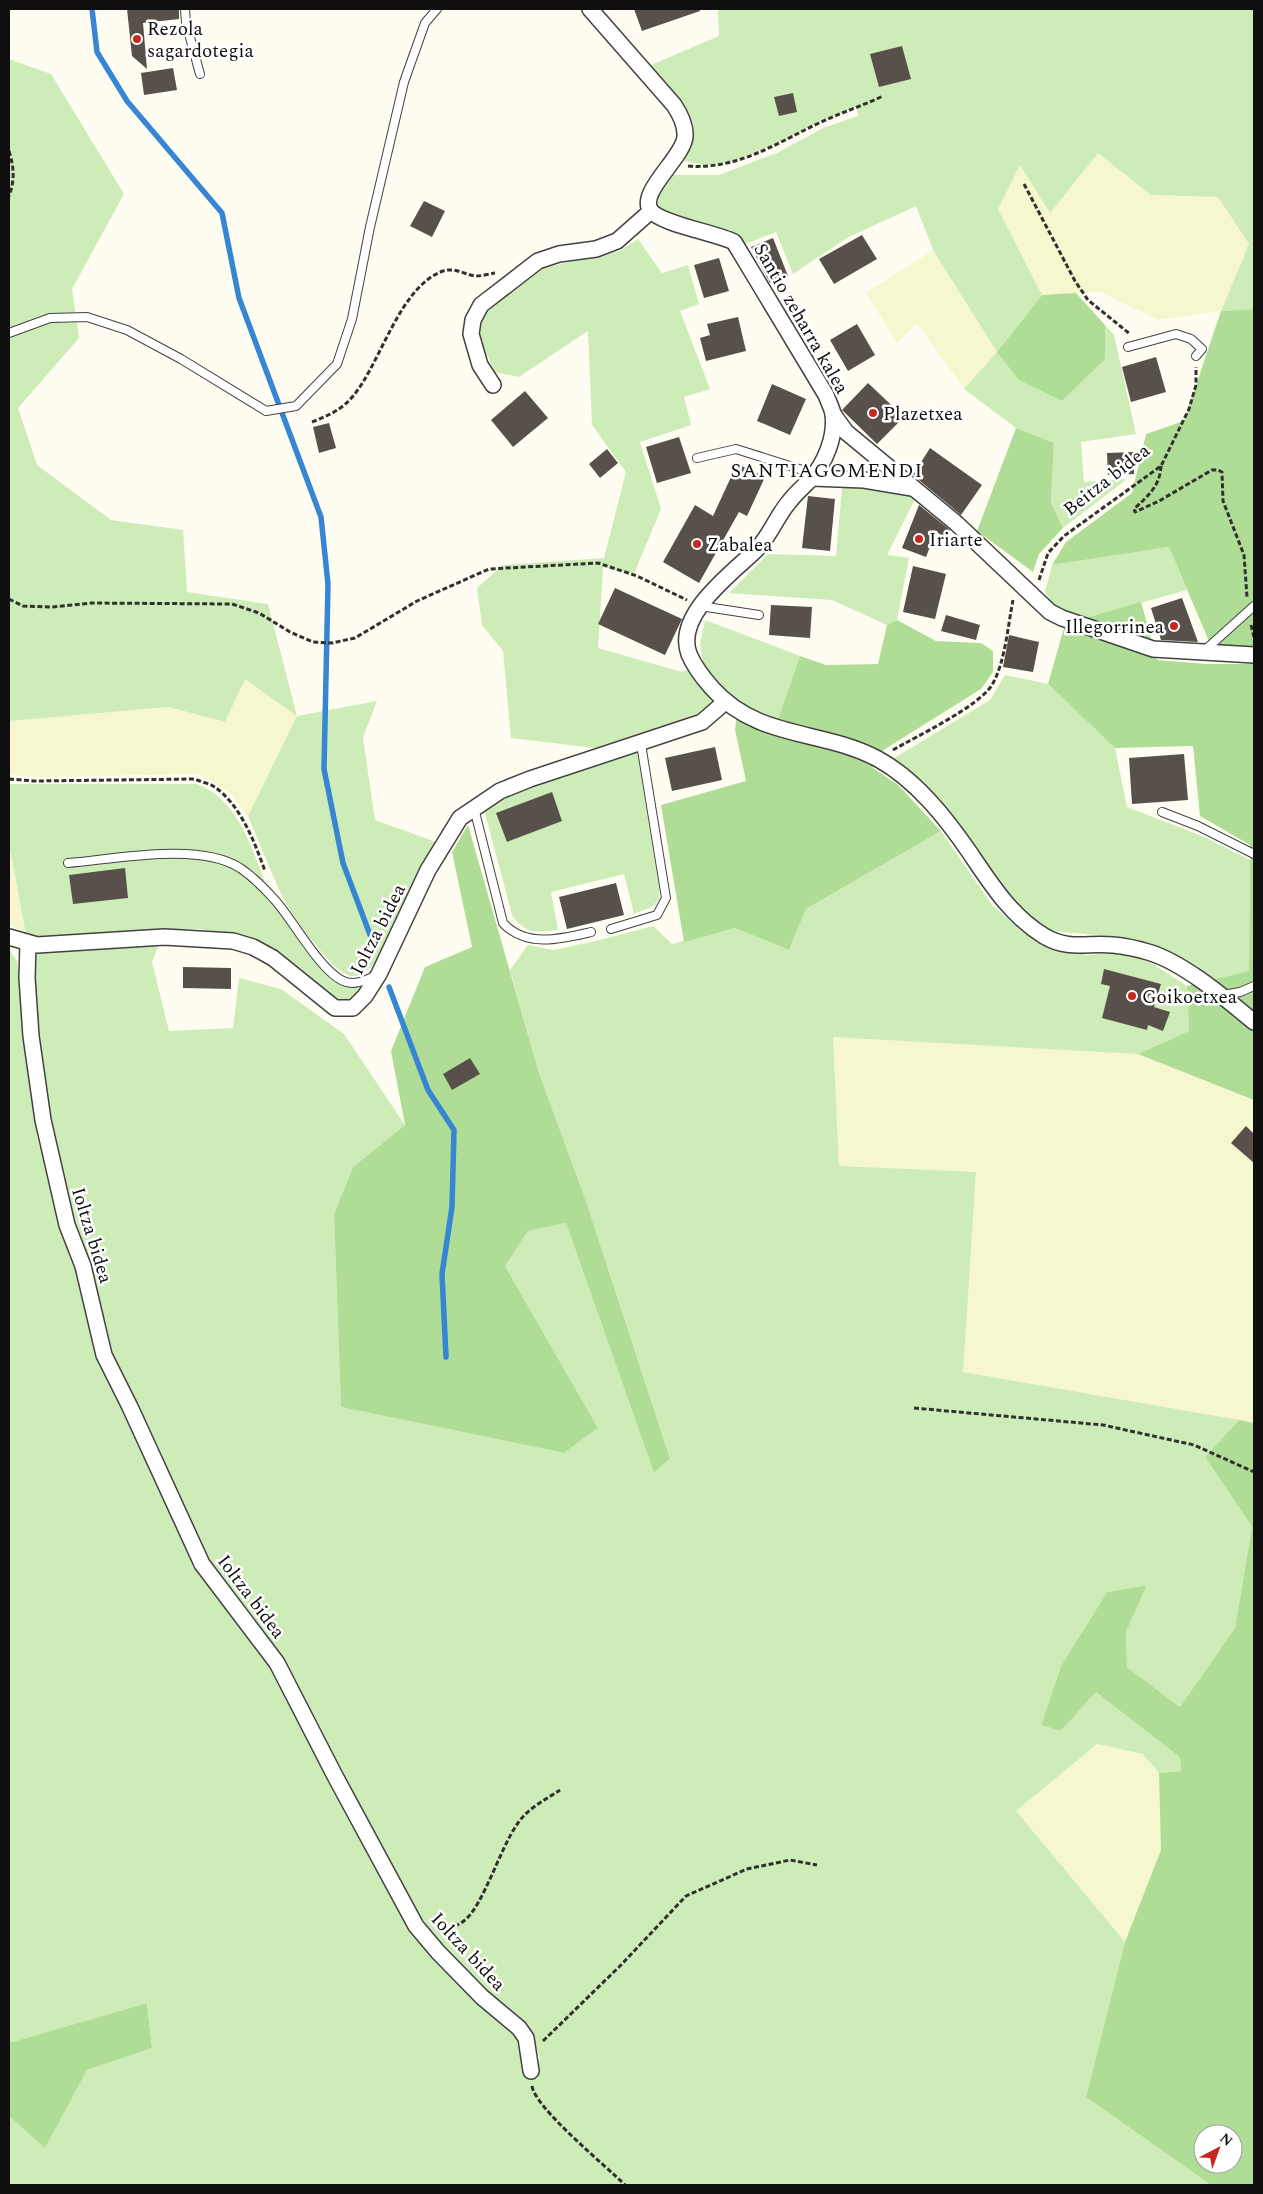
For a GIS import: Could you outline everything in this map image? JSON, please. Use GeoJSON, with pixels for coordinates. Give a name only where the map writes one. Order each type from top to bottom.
{"type":"FeatureCollection","features":[{"type":"Feature","properties":{"kind":"street"},"geometry":{"type":"LineString","coordinates":[[493,385],[480,365],[471,334],[473,320],[481,305],[538,261],[559,254],[596,249],[617,241],[651,210],[648,202],[650,193],[682,149],[685,136],[683,119],[674,104],[590,9]]}},
{"type":"Feature","properties":{"kind":"street","name":"Santio zeharra kalea"},"geometry":{"type":"LineString","coordinates":[[651,210],[663,218],[723,236],[734,242],[826,395],[833,414],[831,440],[826,458],[813,476],[789,501],[760,546],[700,606],[689,633],[689,653],[705,680],[725,702],[764,723],[792,734],[822,739],[856,750],[879,760],[915,786],[943,816],[999,896],[1022,919],[1046,937],[1078,947],[1112,944],[1150,952],[1184,970],[1221,995],[1254,1022]]}},
{"type":"Feature","properties":{"kind":"street"},"geometry":{"type":"LineString","coordinates":[[833,414],[846,432],[956,523],[1050,612],[1062,618],[1153,649],[1254,655]]}},
{"type":"Feature","properties":{"kind":"street"},"geometry":{"type":"LineString","coordinates":[[813,476],[864,480],[912,488]]}},
{"type":"Feature","properties":{"kind":"street","name":"Ioltza bidea"},"geometry":{"type":"LineString","coordinates":[[9,937],[37,945],[164,937],[232,941],[253,947],[273,958],[335,1008],[353,1008],[365,996],[379,974],[428,870],[445,840],[460,818],[473,807],[500,791],[530,779],[641,744],[702,722],[725,702]]}},
{"type":"Feature","properties":{"kind":"street","name":"Ioltza bidea"},"geometry":{"type":"LineString","coordinates":[[28,943],[27,978],[31,1036],[43,1120],[67,1225],[83,1266],[104,1355],[130,1406],[202,1564],[277,1663],[335,1776],[416,1926],[438,1952],[482,1997],[519,2028],[526,2038],[531,2071]]}},
{"type":"Feature","properties":{"kind":"lane"},"geometry":{"type":"LineString","coordinates":[[185,9],[186,23],[200,74]]}},
{"type":"Feature","properties":{"kind":"lane"},"geometry":{"type":"LineString","coordinates":[[9,333],[50,318],[87,317],[127,330],[174,355],[266,411],[296,406],[337,364],[352,319],[370,227],[404,82],[425,23],[437,9]]}},
{"type":"Feature","properties":{"kind":"lane"},"geometry":{"type":"LineString","coordinates":[[1128,347],[1176,334],[1191,339],[1202,349],[1196,356]]}},
{"type":"Feature","properties":{"kind":"lane"},"geometry":{"type":"LineString","coordinates":[[697,458],[736,449],[813,476]]}},
{"type":"Feature","properties":{"kind":"lane"},"geometry":{"type":"LineString","coordinates":[[700,606],[759,616]]}},
{"type":"Feature","properties":{"kind":"lane"},"geometry":{"type":"LineString","coordinates":[[1203,652],[1252,607]]}},
{"type":"Feature","properties":{"kind":"lane"},"geometry":{"type":"LineString","coordinates":[[611,929],[657,914],[666,898],[641,744]]}},
{"type":"Feature","properties":{"kind":"lane"},"geometry":{"type":"LineString","coordinates":[[473,807],[503,923],[512,932],[530,939],[550,940],[592,932]]}},
{"type":"Feature","properties":{"kind":"lane"},"geometry":{"type":"LineString","coordinates":[[1162,812],[1198,826],[1254,854]]}},
{"type":"Feature","properties":{"kind":"lane"},"geometry":{"type":"LineString","coordinates":[[68,863],[189,853],[219,857],[241,869],[274,899],[332,974],[346,982],[362,982],[379,974]]}},
{"type":"Feature","properties":{"kind":"lane"},"geometry":{"type":"LineString","coordinates":[[1221,995],[1240,992],[1254,986]]}},
{"type":"Feature","properties":{"kind":"path"},"geometry":{"type":"LineString","coordinates":[[671,165],[705,168],[729,164],[766,150],[820,122],[883,96]]}},
{"type":"Feature","properties":{"kind":"path"},"geometry":{"type":"LineString","coordinates":[[9,151],[14,165],[13,185],[9,196]]}},
{"type":"Feature","properties":{"kind":"path"},"geometry":{"type":"LineString","coordinates":[[1024,184],[1075,281],[1088,300],[1142,343]]}},
{"type":"Feature","properties":{"kind":"path"},"geometry":{"type":"LineString","coordinates":[[312,422],[334,413],[354,396],[406,302],[420,286],[442,272],[453,270],[476,276],[526,270]]}},
{"type":"Feature","properties":{"kind":"path","name":"Beitza bidea"},"geometry":{"type":"LineString","coordinates":[[1036,598],[1040,573],[1048,553],[1064,536],[1161,466],[1189,409],[1196,385],[1196,356]]}},
{"type":"Feature","properties":{"kind":"path"},"geometry":{"type":"LineString","coordinates":[[1161,466],[1161,474],[1154,490],[1134,509],[1135,512],[1159,501],[1212,470],[1222,472],[1223,501],[1244,555],[1246,593],[1252,607],[1251,628],[1254,637]]}},
{"type":"Feature","properties":{"kind":"path"},"geometry":{"type":"LineString","coordinates":[[9,599],[23,606],[52,607],[92,603],[232,604],[259,613],[290,632],[314,642],[332,644],[355,638],[417,600],[490,569],[598,563],[638,576],[700,606]]}},
{"type":"Feature","properties":{"kind":"path"},"geometry":{"type":"LineString","coordinates":[[879,760],[956,714],[980,697],[992,685],[999,666],[1018,580]]}},
{"type":"Feature","properties":{"kind":"path"},"geometry":{"type":"LineString","coordinates":[[9,779],[34,781],[195,779],[214,786],[229,801],[245,825],[261,861],[274,899]]}},
{"type":"Feature","properties":{"kind":"path"},"geometry":{"type":"LineString","coordinates":[[914,1408],[1103,1425],[1194,1445],[1254,1472]]}},
{"type":"Feature","properties":{"kind":"path"},"geometry":{"type":"LineString","coordinates":[[416,1926],[443,1929],[454,1927],[466,1920],[478,1902],[502,1850],[519,1822],[533,1808],[560,1790]]}},
{"type":"Feature","properties":{"kind":"path"},"geometry":{"type":"LineString","coordinates":[[529,2053],[620,1966],[686,1896],[747,1869],[790,1860],[817,1865]]}},
{"type":"Feature","properties":{"kind":"path"},"geometry":{"type":"LineString","coordinates":[[531,2071],[533,2089],[538,2098],[553,2116],[625,2185]]}},
{"type":"Feature","properties":{"kind":"green space"},"geometry":{"type":"Polygon","coordinates":[[[718,9],[1254,9],[1254,309],[1221,311],[1249,244],[1218,197],[1151,195],[1098,153],[1050,213],[1020,165],[998,209],[1042,295],[997,352],[933,250],[916,206],[847,238],[793,274],[776,232],[740,246],[671,219],[656,208],[658,192],[673,175],[719,175],[779,152],[823,128],[858,116],[857,107],[821,121],[785,140],[730,162],[706,165],[684,161],[694,132],[690,115],[678,97],[651,65],[719,36],[718,9]]]}},
{"type":"Feature","properties":{"kind":"green space"},"geometry":{"type":"Polygon","coordinates":[[[9,59],[51,74],[124,194],[72,289],[79,338],[18,408],[37,465],[111,520],[183,530],[187,592],[268,604],[297,716],[245,679],[225,722],[169,707],[9,721],[9,59]]]}},
{"type":"Feature","properties":{"kind":"green space"},"geometry":{"type":"Polygon","coordinates":[[[1098,153],[1151,195],[1218,197],[1249,244],[1221,311],[1158,320],[1101,292],[1042,295],[998,209],[1020,164],[1050,213],[1098,153]]]}},
{"type":"Feature","properties":{"kind":"green space"},"geometry":{"type":"Polygon","coordinates":[[[638,239],[662,273],[688,265],[699,304],[680,311],[710,389],[684,397],[691,425],[640,442],[661,509],[634,574],[603,567],[598,648],[682,672],[703,663],[700,644],[705,620],[800,656],[778,721],[738,702],[721,689],[705,711],[603,749],[511,738],[503,651],[482,625],[477,588],[503,565],[604,558],[626,472],[592,425],[588,331],[519,377],[495,372],[481,342],[479,328],[483,314],[497,299],[539,269],[620,251],[638,239]]]}},
{"type":"Feature","properties":{"kind":"green space"},"geometry":{"type":"Polygon","coordinates":[[[933,250],[997,352],[964,389],[917,323],[897,343],[866,293],[933,250]]]}},
{"type":"Feature","properties":{"kind":"green space"},"geometry":{"type":"Polygon","coordinates":[[[1076,293],[1105,325],[1105,359],[1062,401],[1019,380],[997,352],[1042,295],[1076,293]]]}},
{"type":"Feature","properties":{"kind":"green space"},"geometry":{"type":"Polygon","coordinates":[[[1254,309],[1254,649],[1211,646],[1169,547],[1052,565],[1066,542],[1132,493],[1146,434],[1184,421],[1221,311],[1254,309]]]}},
{"type":"Feature","properties":{"kind":"green space"},"geometry":{"type":"Polygon","coordinates":[[[1105,325],[1114,335],[1136,434],[1081,442],[1084,482],[1127,479],[1063,528],[1051,502],[1054,444],[1016,428],[964,389],[997,352],[1105,359],[1105,325]]]}},
{"type":"Feature","properties":{"kind":"green space"},"geometry":{"type":"Polygon","coordinates":[[[1016,428],[1054,443],[1051,502],[1063,528],[1039,554],[1033,572],[977,531],[1016,428]]]}},
{"type":"Feature","properties":{"kind":"green space"},"geometry":{"type":"Polygon","coordinates":[[[865,487],[916,497],[887,555],[909,558],[897,620],[887,625],[832,600],[729,593],[768,554],[836,556],[842,488],[865,487]]]}},
{"type":"Feature","properties":{"kind":"green space"},"geometry":{"type":"Polygon","coordinates":[[[1169,547],[1187,590],[1065,624],[1045,592],[1052,565],[1169,547]]]}},
{"type":"Feature","properties":{"kind":"green space"},"geometry":{"type":"Polygon","coordinates":[[[1141,602],[1157,660],[1206,664],[1254,664],[1254,1100],[1138,1054],[1189,1031],[1187,986],[1249,971],[1250,845],[1200,816],[1193,746],[1115,748],[1048,684],[1065,624],[1141,602]]]}},
{"type":"Feature","properties":{"kind":"green space"},"geometry":{"type":"Polygon","coordinates":[[[897,620],[936,641],[981,643],[993,651],[993,672],[981,689],[877,754],[873,768],[898,785],[941,831],[806,909],[789,950],[735,928],[684,942],[661,805],[746,781],[735,730],[738,702],[778,720],[800,656],[826,665],[878,664],[887,625],[897,620]]]}},
{"type":"Feature","properties":{"kind":"green space"},"geometry":{"type":"Polygon","coordinates":[[[1005,675],[1048,684],[1115,748],[1127,807],[1202,836],[1250,860],[1249,971],[1213,980],[1149,943],[1120,937],[1051,931],[1026,915],[1002,893],[954,817],[920,781],[891,760],[990,700],[1005,675]]]}},
{"type":"Feature","properties":{"kind":"green space"},"geometry":{"type":"Polygon","coordinates":[[[245,679],[297,716],[248,816],[230,793],[200,774],[40,777],[9,775],[9,721],[169,707],[225,722],[245,679]]]}},
{"type":"Feature","properties":{"kind":"green space"},"geometry":{"type":"Polygon","coordinates":[[[377,701],[363,738],[375,820],[436,842],[374,964],[367,971],[358,975],[351,976],[334,966],[295,918],[279,890],[248,816],[297,716],[377,701]]]}},
{"type":"Feature","properties":{"kind":"green space"},"geometry":{"type":"Polygon","coordinates":[[[637,751],[659,887],[659,900],[651,907],[634,914],[624,874],[551,892],[558,930],[532,931],[522,926],[512,915],[484,809],[521,789],[637,751]]]}},
{"type":"Feature","properties":{"kind":"green space"},"geometry":{"type":"Polygon","coordinates":[[[9,784],[196,784],[212,792],[226,804],[237,818],[254,852],[274,904],[301,942],[330,977],[337,982],[361,989],[352,1000],[341,1002],[331,998],[233,934],[198,929],[54,938],[26,935],[9,843],[9,784]]]}},
{"type":"Feature","properties":{"kind":"green space"},"geometry":{"type":"Polygon","coordinates":[[[468,825],[539,1073],[586,1201],[670,1458],[654,1473],[566,1223],[528,1231],[505,1266],[598,1428],[564,1453],[341,1407],[334,1214],[353,1167],[405,1125],[391,1051],[425,967],[472,947],[452,852],[468,825]]]}},
{"type":"Feature","properties":{"kind":"green space"},"geometry":{"type":"Polygon","coordinates":[[[941,831],[992,905],[1020,930],[1048,946],[1087,955],[1117,953],[1145,959],[1187,986],[1189,1031],[1138,1054],[833,1037],[839,1166],[976,1172],[963,1372],[1239,1420],[1205,1457],[1252,1527],[1235,1628],[1180,1707],[1127,1667],[1126,1632],[1147,1585],[1107,1592],[1061,1666],[1041,1725],[1061,1731],[1096,1692],[1180,1756],[1181,1771],[1159,1773],[1143,1754],[1097,1744],[1016,1811],[1125,1942],[1086,2097],[1211,2185],[9,2185],[9,2116],[45,2147],[87,2070],[152,2048],[147,2003],[9,2043],[9,949],[17,961],[37,1137],[65,1233],[79,1270],[100,1360],[201,1574],[274,1666],[342,1802],[403,1914],[428,1950],[461,1986],[516,2033],[522,2046],[526,2072],[537,2073],[540,2058],[531,2033],[479,1986],[445,1950],[418,1913],[347,1788],[279,1657],[208,1562],[107,1351],[85,1257],[70,1221],[46,1116],[31,968],[39,951],[159,944],[152,962],[169,1031],[233,1028],[239,978],[281,989],[344,1034],[405,1125],[353,1167],[334,1214],[341,1407],[564,1453],[598,1428],[505,1266],[528,1231],[566,1223],[654,1473],[670,1457],[586,1201],[539,1073],[510,970],[528,945],[553,950],[653,926],[672,944],[735,928],[789,950],[806,909],[941,831]]]}},
{"type":"Feature","properties":{"kind":"green space"},"geometry":{"type":"Polygon","coordinates":[[[9,843],[26,935],[9,924],[9,843]]]}},
{"type":"Feature","properties":{"kind":"green space"},"geometry":{"type":"Polygon","coordinates":[[[833,1036],[1138,1054],[1254,1100],[1254,1423],[962,1372],[976,1173],[839,1167],[833,1036]]]}},
{"type":"Feature","properties":{"kind":"green space"},"geometry":{"type":"Polygon","coordinates":[[[1239,1420],[1254,1423],[1254,2185],[1211,2185],[1195,2174],[1243,2174],[1243,2124],[1193,2124],[1193,2172],[1086,2097],[1125,1942],[1161,1850],[1159,1773],[1181,1771],[1180,1757],[1096,1692],[1061,1731],[1041,1725],[1061,1666],[1107,1592],[1147,1585],[1126,1632],[1127,1667],[1180,1707],[1235,1628],[1252,1527],[1205,1457],[1239,1420]]]}},
{"type":"Feature","properties":{"kind":"green space"},"geometry":{"type":"Polygon","coordinates":[[[1097,1744],[1143,1754],[1159,1773],[1161,1850],[1125,1942],[1016,1811],[1097,1744]]]}},
{"type":"Feature","properties":{"kind":"green space"},"geometry":{"type":"Polygon","coordinates":[[[147,2003],[152,2048],[87,2070],[45,2148],[9,2116],[9,2043],[147,2003]]]}},
{"type":"Feature","properties":{"kind":"building","name":"Rezola sagardotegia"},"geometry":{"type":"Polygon","coordinates":[[[127,9],[179,9],[179,19],[143,23],[147,69],[132,56],[127,9]]]}},
{"type":"Feature","properties":{"kind":"building"},"geometry":{"type":"Polygon","coordinates":[[[634,9],[700,9],[700,11],[642,31],[634,9]]]}},
{"type":"Feature","properties":{"kind":"building"},"geometry":{"type":"Polygon","coordinates":[[[902,46],[911,79],[879,87],[870,54],[902,46]]]}},
{"type":"Feature","properties":{"kind":"building"},"geometry":{"type":"Polygon","coordinates":[[[173,68],[177,90],[144,95],[141,73],[173,68]]]}},
{"type":"Feature","properties":{"kind":"building"},"geometry":{"type":"Polygon","coordinates":[[[793,93],[797,112],[779,116],[774,97],[793,93]]]}},
{"type":"Feature","properties":{"kind":"building"},"geometry":{"type":"Polygon","coordinates":[[[424,201],[445,211],[432,237],[410,226],[424,201]]]}},
{"type":"Feature","properties":{"kind":"building"},"geometry":{"type":"Polygon","coordinates":[[[862,235],[877,259],[834,284],[819,259],[862,235]]]}},
{"type":"Feature","properties":{"kind":"building"},"geometry":{"type":"Polygon","coordinates":[[[773,238],[788,276],[770,283],[751,247],[773,238]]]}},
{"type":"Feature","properties":{"kind":"building"},"geometry":{"type":"Polygon","coordinates":[[[719,258],[729,291],[704,298],[694,265],[719,258]]]}},
{"type":"Feature","properties":{"kind":"building"},"geometry":{"type":"Polygon","coordinates":[[[738,317],[746,351],[706,361],[700,338],[710,335],[707,324],[738,317]]]}},
{"type":"Feature","properties":{"kind":"building"},"geometry":{"type":"Polygon","coordinates":[[[857,324],[875,355],[848,371],[830,340],[857,324]]]}},
{"type":"Feature","properties":{"kind":"building"},"geometry":{"type":"Polygon","coordinates":[[[1156,357],[1166,392],[1131,402],[1122,367],[1156,357]]]}},
{"type":"Feature","properties":{"kind":"building","name":"Plazetxea"},"geometry":{"type":"Polygon","coordinates":[[[868,383],[904,417],[877,444],[842,410],[868,383]]]}},
{"type":"Feature","properties":{"kind":"building"},"geometry":{"type":"Polygon","coordinates":[[[772,384],[806,399],[790,435],[757,421],[772,384]]]}},
{"type":"Feature","properties":{"kind":"building"},"geometry":{"type":"Polygon","coordinates":[[[525,391],[548,418],[513,447],[491,420],[525,391]]]}},
{"type":"Feature","properties":{"kind":"building"},"geometry":{"type":"Polygon","coordinates":[[[329,423],[336,448],[319,453],[313,427],[329,423]]]}},
{"type":"Feature","properties":{"kind":"building"},"geometry":{"type":"Polygon","coordinates":[[[679,437],[691,473],[657,483],[646,447],[679,437]]]}},
{"type":"Feature","properties":{"kind":"building"},"geometry":{"type":"Polygon","coordinates":[[[930,448],[982,485],[961,515],[913,475],[930,448]]]}},
{"type":"Feature","properties":{"kind":"building"},"geometry":{"type":"Polygon","coordinates":[[[607,449],[618,463],[600,478],[589,464],[607,449]]]}},
{"type":"Feature","properties":{"kind":"building"},"geometry":{"type":"Polygon","coordinates":[[[1134,452],[1134,474],[1108,475],[1107,453],[1134,452]]]}},
{"type":"Feature","properties":{"kind":"building","name":"Zabalea"},"geometry":{"type":"Polygon","coordinates":[[[737,464],[765,477],[747,516],[739,512],[699,583],[663,562],[695,505],[713,516],[737,464]]]}},
{"type":"Feature","properties":{"kind":"building"},"geometry":{"type":"Polygon","coordinates":[[[808,496],[835,499],[830,551],[802,548],[808,496]]]}},
{"type":"Feature","properties":{"kind":"building","name":"Iriarte"},"geometry":{"type":"Polygon","coordinates":[[[919,505],[950,530],[944,538],[936,531],[926,557],[902,548],[919,505]]]}},
{"type":"Feature","properties":{"kind":"building"},"geometry":{"type":"Polygon","coordinates":[[[913,566],[946,574],[935,619],[903,612],[913,566]]]}},
{"type":"Feature","properties":{"kind":"building"},"geometry":{"type":"Polygon","coordinates":[[[615,588],[682,619],[665,655],[598,624],[615,588]]]}},
{"type":"Feature","properties":{"kind":"building","name":"Illegorrinea"},"geometry":{"type":"Polygon","coordinates":[[[1182,598],[1198,642],[1161,640],[1151,608],[1182,598]]]}},
{"type":"Feature","properties":{"kind":"building"},"geometry":{"type":"Polygon","coordinates":[[[771,605],[812,607],[810,638],[769,635],[771,605]]]}},
{"type":"Feature","properties":{"kind":"building"},"geometry":{"type":"Polygon","coordinates":[[[946,615],[980,625],[976,640],[941,631],[946,615]]]}},
{"type":"Feature","properties":{"kind":"building"},"geometry":{"type":"Polygon","coordinates":[[[1009,635],[1039,642],[1033,672],[1003,667],[1009,635]]]}},
{"type":"Feature","properties":{"kind":"building"},"geometry":{"type":"Polygon","coordinates":[[[715,747],[722,780],[672,791],[665,758],[715,747]]]}},
{"type":"Feature","properties":{"kind":"building"},"geometry":{"type":"Polygon","coordinates":[[[1184,754],[1188,800],[1132,804],[1129,758],[1184,754]]]}},
{"type":"Feature","properties":{"kind":"building"},"geometry":{"type":"Polygon","coordinates":[[[552,792],[562,821],[507,842],[496,813],[552,792]]]}},
{"type":"Feature","properties":{"kind":"building"},"geometry":{"type":"Polygon","coordinates":[[[125,868],[128,898],[73,904],[69,875],[125,868]]]}},
{"type":"Feature","properties":{"kind":"building"},"geometry":{"type":"Polygon","coordinates":[[[616,883],[624,915],[567,929],[559,897],[616,883]]]}},
{"type":"Feature","properties":{"kind":"building"},"geometry":{"type":"Polygon","coordinates":[[[183,967],[231,968],[231,989],[183,988],[183,967]]]}},
{"type":"Feature","properties":{"kind":"building","name":"Goikoetxea"},"geometry":{"type":"Polygon","coordinates":[[[1104,969],[1161,984],[1154,1007],[1170,1012],[1163,1031],[1148,1025],[1147,1030],[1102,1018],[1110,986],[1101,984],[1104,969]]]}},
{"type":"Feature","properties":{"kind":"building"},"geometry":{"type":"Polygon","coordinates":[[[470,1058],[480,1074],[452,1090],[443,1074],[470,1058]]]}},
{"type":"Feature","properties":{"kind":"building"},"geometry":{"type":"Polygon","coordinates":[[[1246,1126],[1254,1134],[1254,1163],[1231,1143],[1246,1126]]]}},
{"type":"Feature","properties":{"kind":"waterway"},"geometry":{"type":"LineString","coordinates":[[92,9],[97,52],[127,101],[222,213],[239,298],[321,517],[328,584],[324,769],[343,863],[375,948]]}},
{"type":"Feature","properties":{"kind":"waterway"},"geometry":{"type":"LineString","coordinates":[[389,987],[428,1090],[454,1130],[452,1207],[442,1274],[446,1357]]}},
{"type":"Feature","properties":{"kind":"place","name":"Rezola sagardotegia"},"geometry":{"type":"Point","coordinates":[137,39]}},
{"type":"Feature","properties":{"kind":"place","name":"Plazetxea"},"geometry":{"type":"Point","coordinates":[873,413]}},
{"type":"Feature","properties":{"kind":"place","name":"Iriarte"},"geometry":{"type":"Point","coordinates":[919,539]}},
{"type":"Feature","properties":{"kind":"place","name":"Zabalea"},"geometry":{"type":"Point","coordinates":[697,544]}},
{"type":"Feature","properties":{"kind":"place","name":"Illegorrinea"},"geometry":{"type":"Point","coordinates":[1174,626]}},
{"type":"Feature","properties":{"kind":"place","name":"Goikoetxea"},"geometry":{"type":"Point","coordinates":[1132,996]}},
{"type":"Feature","properties":{"kind":"district","name":"SANTIAGOMENDI"},"geometry":{"type":"Point","coordinates":[827,470]}}]}
